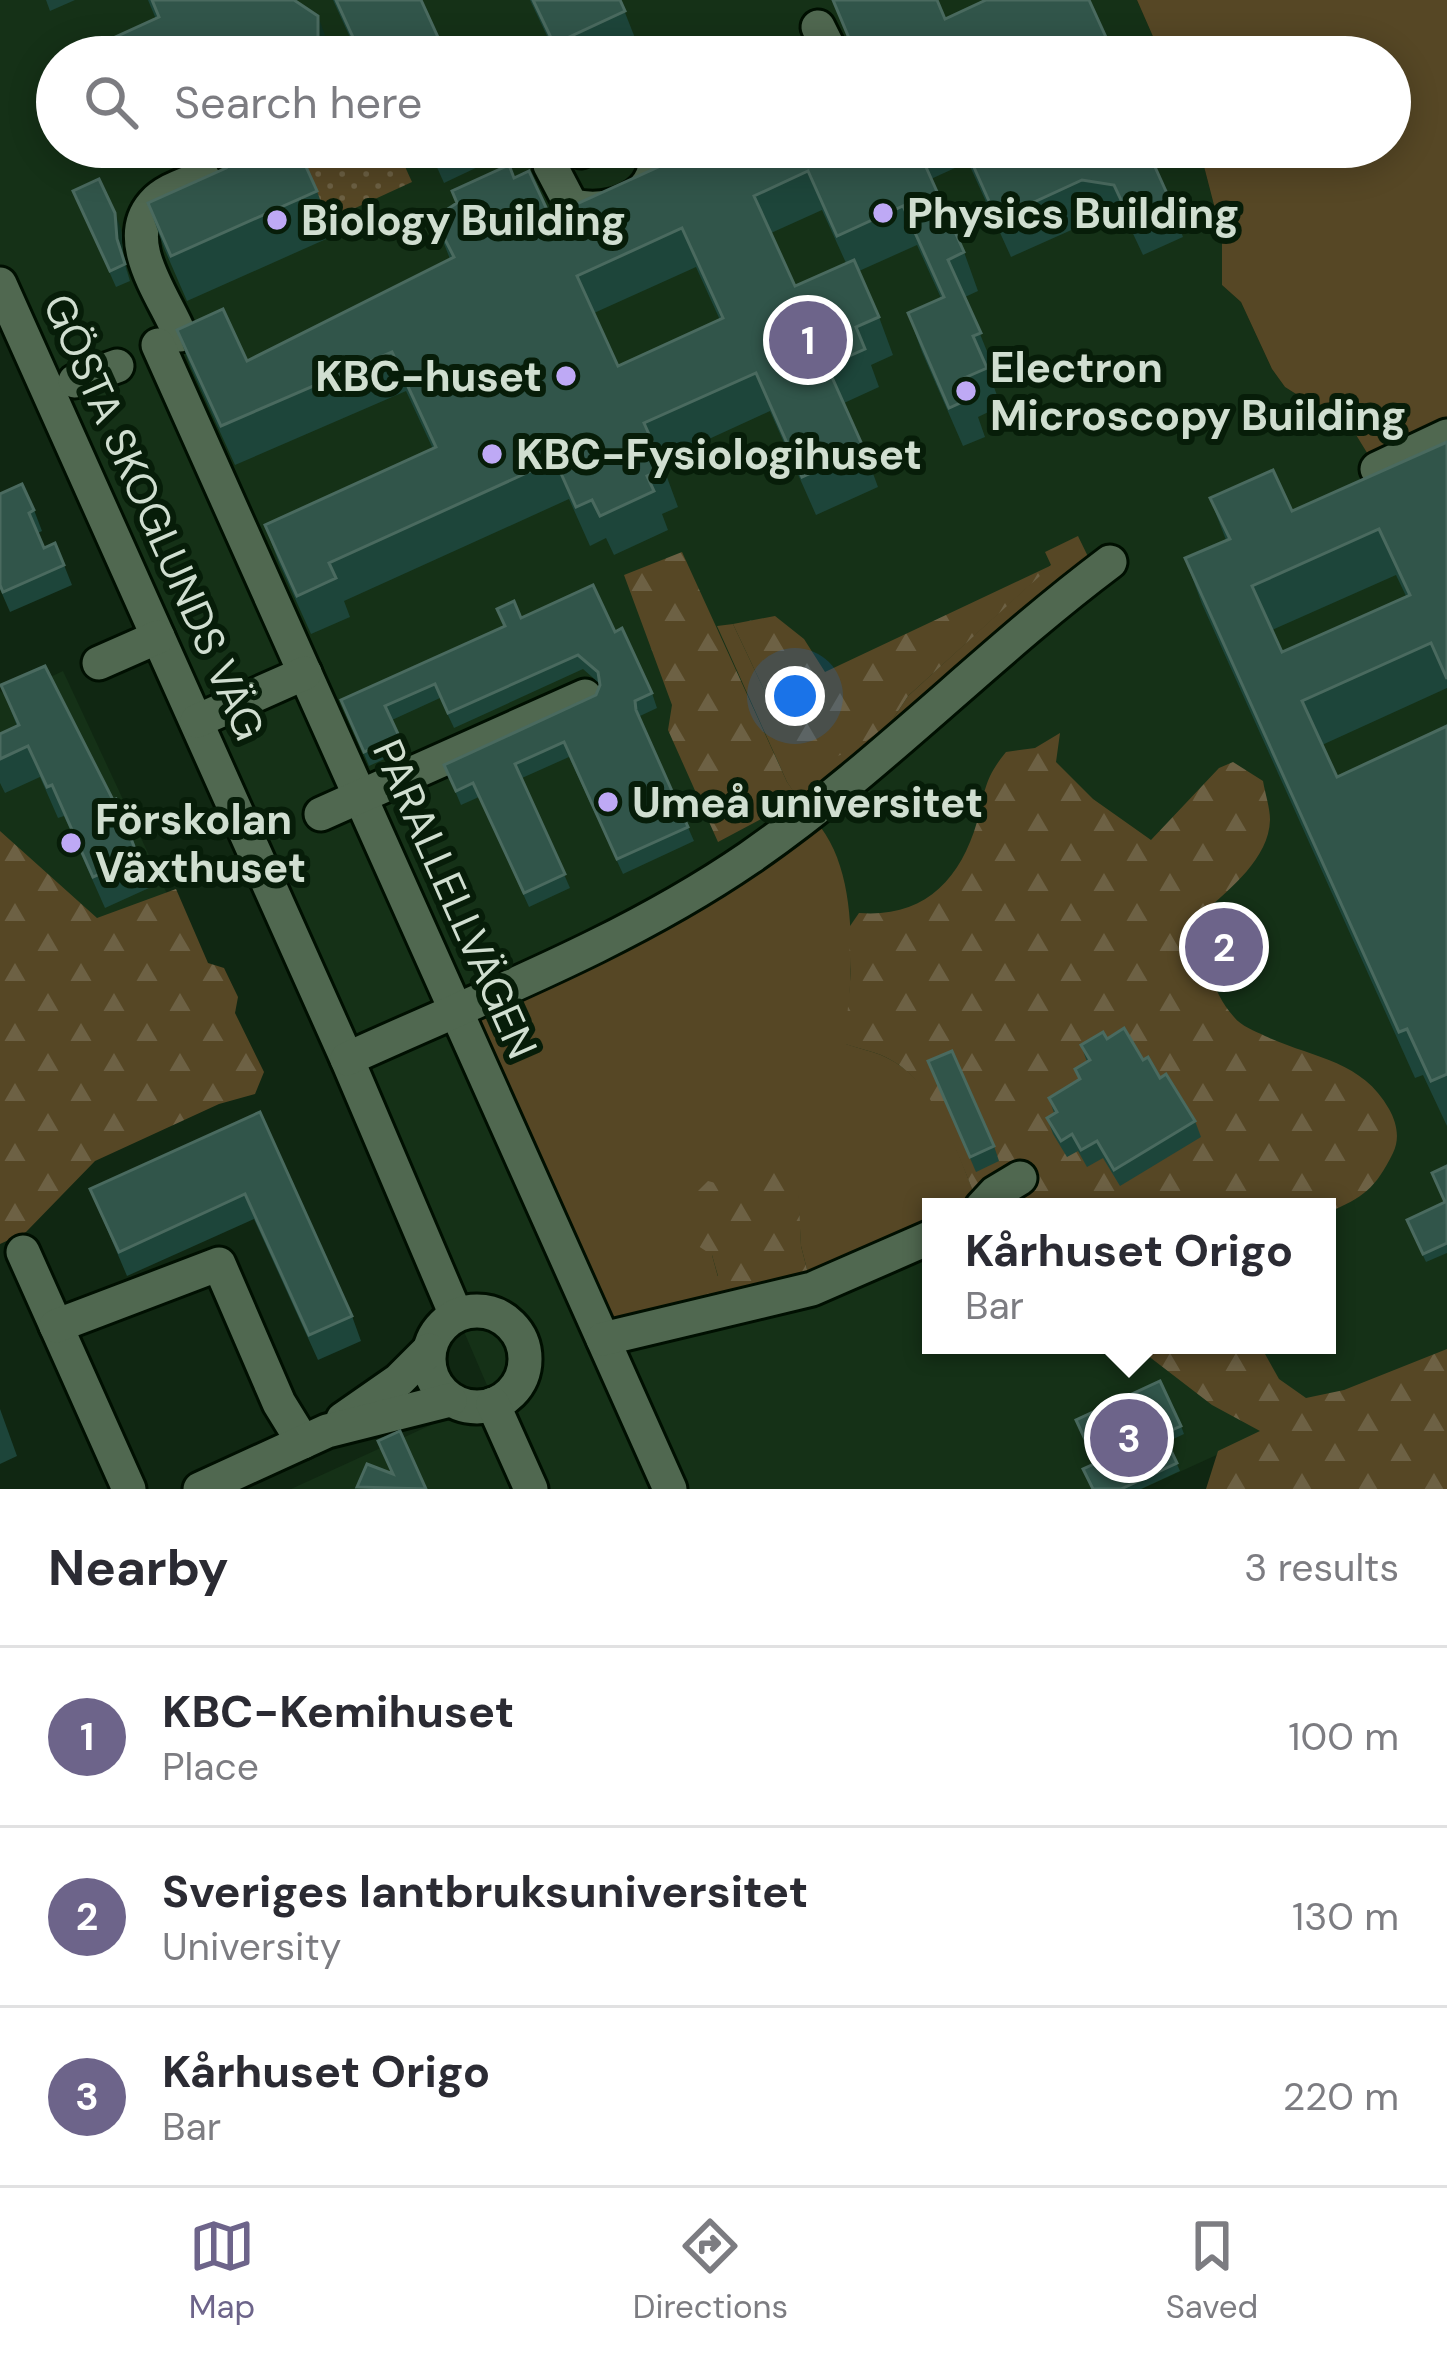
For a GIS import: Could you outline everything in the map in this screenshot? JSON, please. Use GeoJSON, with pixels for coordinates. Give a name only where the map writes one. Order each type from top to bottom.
{"type":"FeatureCollection","features":[{"type":"Feature","properties":{"kind":"street"},"geometry":{"type":"LineString","coordinates":[[552,168],[572,205],[591,211],[646,189],[657,168]]}},
{"type":"Feature","properties":{"kind":"street","name":"PARALLELLVÄGEN"},"geometry":{"type":"LineString","coordinates":[[203,177],[154,202],[145,218],[146,260],[169,340],[305,673],[670,1489]]}},
{"type":"Feature","properties":{"kind":"street","name":"GÖSTA SKOGLUNDS VÄG"},"geometry":{"type":"LineString","coordinates":[[0,284],[347,1059],[456,1315]]}},
{"type":"Feature","properties":{"kind":"street"},"geometry":{"type":"LineString","coordinates":[[75,381],[117,366]]}},
{"type":"Feature","properties":{"kind":"street"},"geometry":{"type":"LineString","coordinates":[[1377,469],[1447,436]]}},
{"type":"Feature","properties":{"kind":"street"},"geometry":{"type":"LineString","coordinates":[[347,1059],[617,935],[746,860],[908,734],[1111,562]]}},
{"type":"Feature","properties":{"kind":"street"},"geometry":{"type":"LineString","coordinates":[[99,663],[158,637]]}},
{"type":"Feature","properties":{"kind":"street"},"geometry":{"type":"LineString","coordinates":[[197,721],[305,673]]}},
{"type":"Feature","properties":{"kind":"street"},"geometry":{"type":"LineString","coordinates":[[322,814],[585,696]]}},
{"type":"Feature","properties":{"kind":"street"},"geometry":{"type":"LineString","coordinates":[[990,1198],[1020,1178]]}},
{"type":"Feature","properties":{"kind":"street"},"geometry":{"type":"LineString","coordinates":[[603,1339],[812,1289],[922,1241]]}},
{"type":"Feature","properties":{"kind":"street"},"geometry":{"type":"LineString","coordinates":[[23,1252],[129,1489]]}},
{"type":"Feature","properties":{"kind":"street"},"geometry":{"type":"LineString","coordinates":[[56,1326],[219,1264],[279,1403],[315,1437]]}},
{"type":"Feature","properties":{"kind":"street"},"geometry":{"type":"LineString","coordinates":[[315,1437],[399,1380],[429,1350],[438,1330],[456,1315],[491,1313],[516,1331],[524,1347],[524,1369],[516,1387],[493,1404],[469,1407],[450,1400],[434,1380],[429,1350]]}},
{"type":"Feature","properties":{"kind":"street"},"geometry":{"type":"LineString","coordinates":[[200,1489],[315,1437],[450,1400]]}},
{"type":"Feature","properties":{"kind":"street"},"geometry":{"type":"LineString","coordinates":[[493,1404],[531,1489]]}},
{"type":"Feature","properties":{"kind":"shaded area","name":"Umeå universitet"},"geometry":{"type":"Polygon","coordinates":[[[0,0],[1137,0],[1153,36],[36,36],[36,168],[1204,168],[1222,236],[1222,285],[1241,302],[1285,387],[1353,430],[1377,468],[1447,436],[1447,1350],[1142,1489],[291,1489],[492,1397],[347,1059],[0,284],[0,0]]]}},
{"type":"Feature","properties":{"kind":"shaded area","name":"Förskolan Växthuset"},"geometry":{"type":"Polygon","coordinates":[[[63,671],[169,898],[0,974],[0,691],[8,697],[63,671]]]}},
{"type":"Feature","properties":{"kind":"green space"},"geometry":{"type":"Polygon","coordinates":[[[1137,0],[1447,0],[1447,436],[1377,469],[1353,430],[1285,387],[1241,302],[1222,285],[1222,236],[1204,168],[1411,168],[1411,36],[1153,36],[1137,0]]]}},
{"type":"Feature","properties":{"kind":"green space"},"geometry":{"type":"Polygon","coordinates":[[[303,168],[406,168],[412,182],[327,221],[303,168]]]}},
{"type":"Feature","properties":{"kind":"green space"},"geometry":{"type":"Polygon","coordinates":[[[1078,536],[1096,573],[809,814],[827,836],[846,891],[851,954],[846,1044],[891,1060],[923,1087],[946,1126],[976,1198],[922,1198],[922,1241],[812,1289],[801,1246],[797,1177],[712,1255],[718,1277],[668,1322],[617,1338],[456,1010],[808,814],[787,782],[717,626],[733,624],[766,694],[792,720],[889,725],[908,696],[1051,565],[1045,552],[1078,536]]]}},
{"type":"Feature","properties":{"kind":"green space"},"geometry":{"type":"Polygon","coordinates":[[[682,552],[799,799],[718,842],[668,730],[672,705],[624,575],[682,552]]]}},
{"type":"Feature","properties":{"kind":"green space"},"geometry":{"type":"Polygon","coordinates":[[[1052,565],[908,696],[889,725],[853,750],[807,768],[791,737],[792,720],[766,694],[733,624],[775,616],[804,639],[825,672],[1052,565]]]}},
{"type":"Feature","properties":{"kind":"green space"},"geometry":{"type":"Polygon","coordinates":[[[1060,733],[1056,762],[1093,799],[1151,840],[1219,768],[1233,762],[1263,781],[1270,820],[1263,847],[1246,872],[1204,912],[1209,968],[1218,993],[1240,1023],[1350,1070],[1389,1109],[1397,1131],[1395,1148],[1374,1184],[1359,1196],[1336,1208],[1336,1198],[976,1198],[945,1126],[921,1087],[891,1060],[845,1044],[851,969],[848,929],[859,913],[902,909],[936,891],[970,843],[984,792],[1006,752],[1035,748],[1060,733]]]}},
{"type":"Feature","properties":{"kind":"green space"},"geometry":{"type":"Polygon","coordinates":[[[0,831],[97,918],[176,889],[208,963],[224,968],[238,997],[235,1013],[264,1072],[255,1094],[219,1104],[95,1161],[26,1232],[0,1244],[0,831]]]}},
{"type":"Feature","properties":{"kind":"green space"},"geometry":{"type":"Polygon","coordinates":[[[777,1160],[798,1177],[801,1246],[812,1289],[668,1322],[675,1283],[718,1276],[712,1255],[689,1240],[685,1204],[708,1181],[723,1185],[736,1168],[777,1160]]]}},
{"type":"Feature","properties":{"kind":"green space"},"geometry":{"type":"Polygon","coordinates":[[[1447,1349],[1447,1489],[1206,1489],[1218,1451],[1260,1431],[1212,1405],[1146,1354],[1265,1354],[1279,1379],[1306,1398],[1344,1390],[1447,1349]]]}},
{"type":"Feature","properties":{"kind":"building"},"geometry":{"type":"Polygon","coordinates":[[[152,0],[294,0],[318,16],[318,36],[118,36],[159,17],[152,0]]]}},
{"type":"Feature","properties":{"kind":"building"},"geometry":{"type":"Polygon","coordinates":[[[336,0],[421,0],[437,36],[352,36],[336,0]]]}},
{"type":"Feature","properties":{"kind":"building"},"geometry":{"type":"Polygon","coordinates":[[[533,0],[620,0],[625,11],[571,36],[550,36],[533,0]]]}},
{"type":"Feature","properties":{"kind":"building"},"geometry":{"type":"Polygon","coordinates":[[[833,0],[937,0],[945,19],[986,0],[1089,0],[1105,36],[848,36],[833,0]]]}},
{"type":"Feature","properties":{"kind":"building"},"geometry":{"type":"Polygon","coordinates":[[[226,168],[307,168],[317,191],[171,256],[148,203],[226,168]]]}},
{"type":"Feature","properties":{"kind":"building"},"geometry":{"type":"Polygon","coordinates":[[[502,168],[510,168],[514,178],[529,171],[550,216],[656,168],[926,168],[964,252],[948,260],[981,333],[973,336],[987,368],[962,379],[971,398],[949,408],[908,313],[944,297],[903,206],[837,236],[808,171],[754,196],[795,286],[854,260],[879,317],[856,327],[865,349],[827,366],[864,449],[802,477],[756,373],[644,423],[664,468],[647,476],[654,491],[600,516],[592,500],[576,507],[555,460],[329,563],[336,578],[297,596],[265,525],[436,447],[392,352],[221,426],[177,330],[223,309],[247,361],[454,257],[434,218],[457,203],[452,191],[502,168]],[[682,228],[577,276],[618,366],[723,318],[682,228]]]}},
{"type":"Feature","properties":{"kind":"building"},"geometry":{"type":"Polygon","coordinates":[[[974,168],[1155,168],[1169,198],[1129,217],[1114,185],[1082,180],[997,219],[974,168]]]}},
{"type":"Feature","properties":{"kind":"building"},"geometry":{"type":"Polygon","coordinates":[[[99,179],[115,213],[125,264],[110,271],[73,191],[99,179]]]}},
{"type":"Feature","properties":{"kind":"building"},"geometry":{"type":"Polygon","coordinates":[[[1447,442],[1447,679],[1431,643],[1302,701],[1337,777],[1447,726],[1447,1074],[1431,1081],[1407,1029],[1399,1032],[1185,558],[1230,539],[1210,498],[1273,470],[1292,511],[1447,442]],[[1379,529],[1252,586],[1282,652],[1410,595],[1379,529]]]}},
{"type":"Feature","properties":{"kind":"building"},"geometry":{"type":"Polygon","coordinates":[[[22,484],[44,548],[55,543],[64,565],[3,592],[0,494],[22,484]]]}},
{"type":"Feature","properties":{"kind":"building"},"geometry":{"type":"Polygon","coordinates":[[[593,585],[615,632],[622,628],[652,693],[635,701],[636,710],[688,827],[617,859],[564,742],[515,764],[565,874],[524,893],[473,783],[456,791],[444,765],[596,695],[598,672],[578,655],[448,713],[435,684],[385,706],[399,736],[364,752],[341,700],[505,626],[497,609],[514,601],[521,618],[593,585]]]}},
{"type":"Feature","properties":{"kind":"building"},"geometry":{"type":"Polygon","coordinates":[[[45,666],[116,799],[138,857],[93,877],[52,785],[47,787],[28,746],[0,759],[0,734],[19,725],[1,685],[45,666]]]}},
{"type":"Feature","properties":{"kind":"building"},"geometry":{"type":"Polygon","coordinates":[[[1124,1028],[1143,1060],[1148,1057],[1160,1078],[1166,1074],[1195,1121],[1114,1170],[1097,1141],[1081,1150],[1072,1134],[1061,1141],[1047,1118],[1057,1112],[1049,1098],[1080,1079],[1075,1069],[1090,1060],[1081,1045],[1103,1032],[1107,1039],[1124,1028]]]}},
{"type":"Feature","properties":{"kind":"building"},"geometry":{"type":"Polygon","coordinates":[[[952,1051],[994,1146],[970,1157],[928,1061],[952,1051]]]}},
{"type":"Feature","properties":{"kind":"building"},"geometry":{"type":"Polygon","coordinates":[[[260,1112],[352,1316],[309,1335],[245,1194],[119,1252],[90,1189],[260,1112]]]}},
{"type":"Feature","properties":{"kind":"building"},"geometry":{"type":"Polygon","coordinates":[[[1447,1166],[1447,1243],[1423,1254],[1407,1220],[1445,1202],[1432,1173],[1447,1166]]]}},
{"type":"Feature","properties":{"kind":"building"},"geometry":{"type":"Polygon","coordinates":[[[1160,1381],[1181,1426],[1163,1434],[1177,1463],[1121,1489],[1093,1489],[1083,1469],[1096,1463],[1076,1420],[1160,1381]]]}},
{"type":"Feature","properties":{"kind":"building"},"geometry":{"type":"Polygon","coordinates":[[[400,1431],[426,1489],[357,1487],[367,1464],[393,1474],[378,1441],[400,1431]]]}},
{"type":"Feature","properties":{"kind":"place","name":"Physics Building"},"geometry":{"type":"Point","coordinates":[883,213]}},
{"type":"Feature","properties":{"kind":"place","name":"Biology Building"},"geometry":{"type":"Point","coordinates":[277,220]}},
{"type":"Feature","properties":{"kind":"place","name":"KBC-Kemihuset"},"geometry":{"type":"Point","coordinates":[808,340]}},
{"type":"Feature","properties":{"kind":"place","name":"KBC-huset"},"geometry":{"type":"Point","coordinates":[566,376]}},
{"type":"Feature","properties":{"kind":"place","name":"Electron Microscopy Building"},"geometry":{"type":"Point","coordinates":[966,391]}},
{"type":"Feature","properties":{"kind":"place","name":"KBC-Fysiologihuset"},"geometry":{"type":"Point","coordinates":[492,454]}},
{"type":"Feature","properties":{"kind":"place","name":"Umeå universitet"},"geometry":{"type":"Point","coordinates":[608,802]}},
{"type":"Feature","properties":{"kind":"place","name":"Förskolan Växthuset"},"geometry":{"type":"Point","coordinates":[71,843]}},
{"type":"Feature","properties":{"kind":"place","name":"Sveriges lantbruksuniversitet"},"geometry":{"type":"Point","coordinates":[1224,947]}},
{"type":"Feature","properties":{"kind":"place","name":"Kårhuset Origo"},"geometry":{"type":"Point","coordinates":[1129,1438]}}]}
